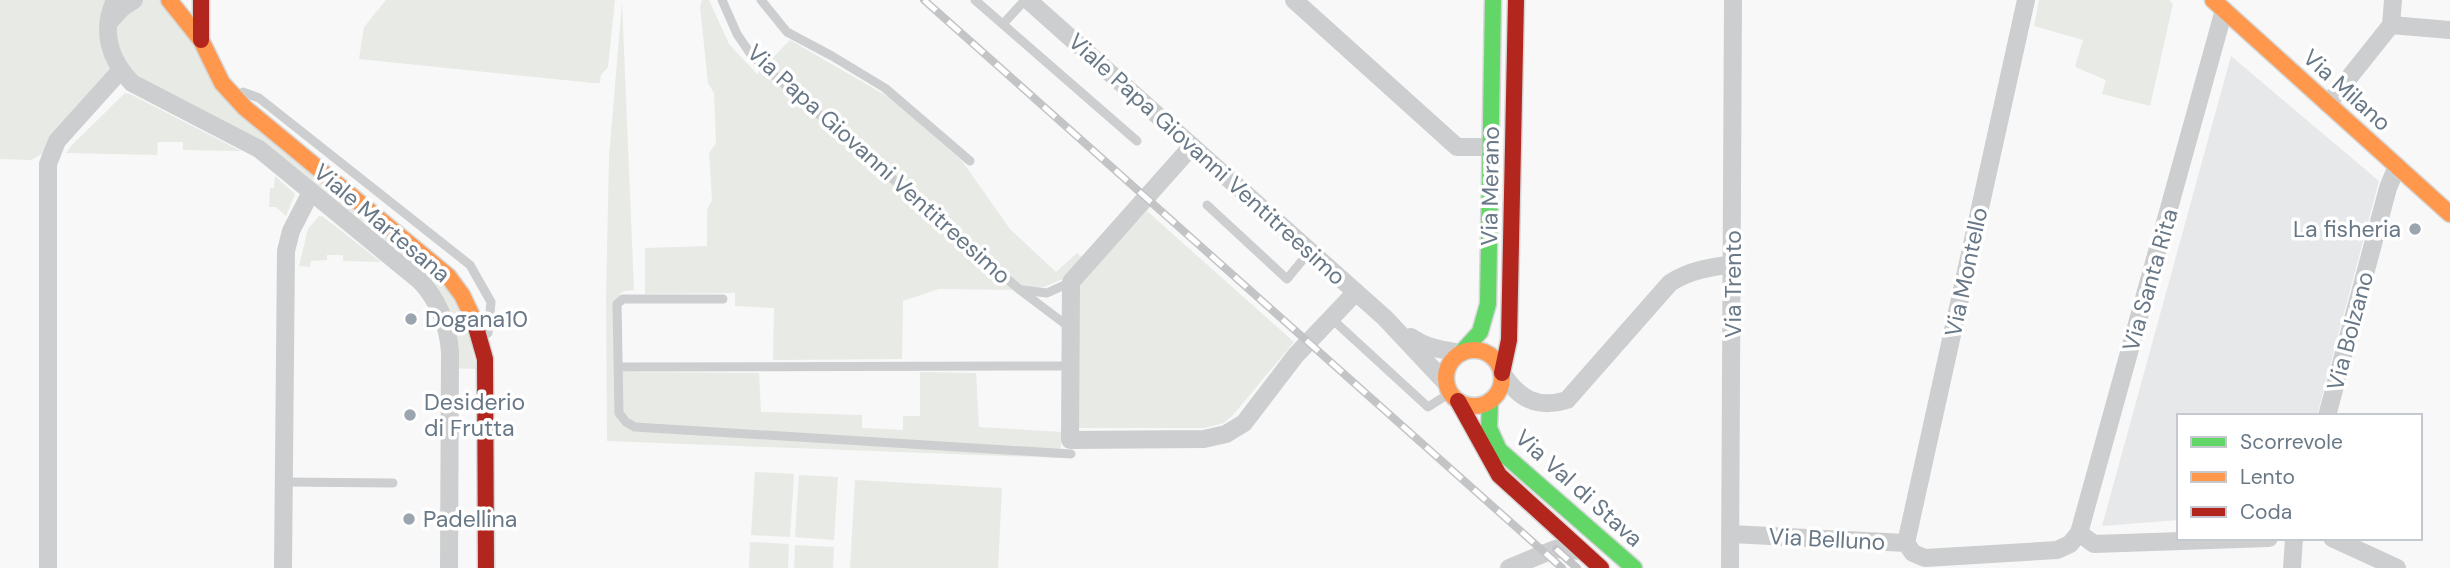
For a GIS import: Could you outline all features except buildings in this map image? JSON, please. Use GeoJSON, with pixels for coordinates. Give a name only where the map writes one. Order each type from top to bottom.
{"type":"FeatureCollection","features":[{"type":"Feature","properties":{"kind":"street"},"geometry":{"type":"LineString","coordinates":[[48,568],[48,164],[57,141],[120,71],[112,53],[107,26],[115,0]]}},
{"type":"Feature","properties":{"kind":"street"},"geometry":{"type":"LineString","coordinates":[[107,26],[122,8],[134,0]]}},
{"type":"Feature","properties":{"kind":"street","name":"Viale Martesana"},"geometry":{"type":"LineString","coordinates":[[169,0],[201,40],[225,86],[245,108],[448,276],[461,292],[480,331],[485,359],[486,568]]}},
{"type":"Feature","properties":{"kind":"street","name":"Viale Martesana"},"geometry":{"type":"LineString","coordinates":[[201,0],[201,40]]}},
{"type":"Feature","properties":{"kind":"street","name":"Viale Papa Giovanni Ventitreesimo"},"geometry":{"type":"LineString","coordinates":[[1027,0],[1385,318],[1419,343],[1461,353]]}},
{"type":"Feature","properties":{"kind":"street"},"geometry":{"type":"LineString","coordinates":[[1294,0],[1457,147],[1492,147]]}},
{"type":"Feature","properties":{"kind":"street","name":"Via Merano"},"geometry":{"type":"LineString","coordinates":[[1461,353],[1478,337],[1485,323],[1488,304],[1493,0]]}},
{"type":"Feature","properties":{"kind":"street","name":"Via Merano"},"geometry":{"type":"LineString","coordinates":[[1502,373],[1509,340],[1516,0]]}},
{"type":"Feature","properties":{"kind":"street","name":"Via Trento"},"geometry":{"type":"LineString","coordinates":[[1730,568],[1734,264],[1733,0]]}},
{"type":"Feature","properties":{"kind":"street","name":"Via Montello"},"geometry":{"type":"LineString","coordinates":[[1906,543],[2026,0]]}},
{"type":"Feature","properties":{"kind":"street"},"geometry":{"type":"LineString","coordinates":[[2328,104],[2391,25],[2393,0]]}},
{"type":"Feature","properties":{"kind":"street","name":"Via Milano"},"geometry":{"type":"LineString","coordinates":[[2219,5],[2450,214]]}},
{"type":"Feature","properties":{"kind":"street","name":"Via Santa Rita"},"geometry":{"type":"LineString","coordinates":[[2079,533],[2219,5]]}},
{"type":"Feature","properties":{"kind":"street"},"geometry":{"type":"LineString","coordinates":[[2391,25],[2450,30]]}},
{"type":"Feature","properties":{"kind":"street","name":"Viale Martesana"},"geometry":{"type":"LineString","coordinates":[[120,71],[140,88],[251,144],[420,281],[431,295],[443,315],[449,336],[449,568]]}},
{"type":"Feature","properties":{"kind":"street"},"geometry":{"type":"LineString","coordinates":[[1192,146],[1071,282],[1071,447],[1204,439],[1226,434],[1244,423],[1296,355],[1356,292]]}},
{"type":"Feature","properties":{"kind":"street","name":"Via Bolzano"},"geometry":{"type":"LineString","coordinates":[[2329,414],[2388,188],[2397,166]]}},
{"type":"Feature","properties":{"kind":"street","name":"Viale Martesana"},"geometry":{"type":"LineString","coordinates":[[282,568],[286,251],[290,231],[311,192]]}},
{"type":"Feature","properties":{"kind":"street"},"geometry":{"type":"LineString","coordinates":[[1502,373],[1497,394],[1481,405],[1471,406],[1451,392],[1449,364],[1461,353],[1474,350],[1492,356],[1502,373],[1522,396],[1551,405],[1567,400],[1671,283],[1681,276],[1709,267],[1734,264]]}},
{"type":"Feature","properties":{"kind":"street","name":"Viale Papa Giovanni Ventitreesimo"},"geometry":{"type":"LineString","coordinates":[[1385,318],[1451,392]]}},
{"type":"Feature","properties":{"kind":"street","name":"Via Val di Stava"},"geometry":{"type":"LineString","coordinates":[[1451,392],[1499,475],[1601,568]]}},
{"type":"Feature","properties":{"kind":"street","name":"Via Val di Stava"},"geometry":{"type":"LineString","coordinates":[[1490,401],[1489,428],[1499,450],[1634,568]]}},
{"type":"Feature","properties":{"kind":"street"},"geometry":{"type":"LineString","coordinates":[[2079,533],[2094,544],[2211,540]]}},
{"type":"Feature","properties":{"kind":"street","name":"Via Belluno"},"geometry":{"type":"LineString","coordinates":[[1731,534],[1906,543],[1913,553],[1925,558],[2057,550],[2070,544],[2079,533]]}},
{"type":"Feature","properties":{"kind":"street"},"geometry":{"type":"LineString","coordinates":[[2292,568],[2294,540]]}},
{"type":"Feature","properties":{"kind":"street"},"geometry":{"type":"LineString","coordinates":[[2336,540],[2397,568]]}},
{"type":"Feature","properties":{"kind":"street"},"geometry":{"type":"LineString","coordinates":[[1509,568],[1555,549],[1581,551]]}},
{"type":"Feature","properties":{"kind":"lane","name":"Via Papa Giovanni Ventitreesimo"},"geometry":{"type":"LineString","coordinates":[[722,0],[737,34],[752,55],[1020,290],[1069,327]]}},
{"type":"Feature","properties":{"kind":"lane","name":"Via Papa Giovanni Ventitreesimo"},"geometry":{"type":"LineString","coordinates":[[761,0],[787,32],[832,55],[885,88],[970,161]]}},
{"type":"Feature","properties":{"kind":"lane"},"geometry":{"type":"LineString","coordinates":[[975,0],[1137,141]]}},
{"type":"Feature","properties":{"kind":"lane"},"geometry":{"type":"LineString","coordinates":[[1003,24],[1027,0]]}},
{"type":"Feature","properties":{"kind":"lane"},"geometry":{"type":"LineString","coordinates":[[225,86],[259,98],[470,265],[491,302],[485,359]]}},
{"type":"Feature","properties":{"kind":"lane"},"geometry":{"type":"LineString","coordinates":[[1207,205],[1287,279],[1310,251]]}},
{"type":"Feature","properties":{"kind":"lane","name":"Via Papa Giovanni Ventitreesimo"},"geometry":{"type":"LineString","coordinates":[[1020,290],[1047,293],[1071,282]]}},
{"type":"Feature","properties":{"kind":"lane"},"geometry":{"type":"LineString","coordinates":[[723,299],[623,299],[617,304],[619,413],[626,422],[635,427],[1071,447]]}},
{"type":"Feature","properties":{"kind":"lane"},"geometry":{"type":"LineString","coordinates":[[1332,319],[1428,407],[1451,392]]}},
{"type":"Feature","properties":{"kind":"lane"},"geometry":{"type":"LineString","coordinates":[[618,367],[1070,366]]}},
{"type":"Feature","properties":{"kind":"lane"},"geometry":{"type":"LineString","coordinates":[[284,482],[393,483]]}},
{"type":"Feature","properties":{"kind":"shaded area"},"geometry":{"type":"Polygon","coordinates":[[[0,0],[169,0],[214,68],[461,292],[476,369],[450,368],[440,310],[259,149],[121,71],[50,150],[31,160],[0,159],[0,0]]]}},
{"type":"Feature","properties":{"kind":"shaded area"},"geometry":{"type":"Polygon","coordinates":[[[386,0],[615,0],[608,67],[601,75],[600,83],[593,83],[359,59],[364,27],[386,0]]]}},
{"type":"Feature","properties":{"kind":"shaded area"},"geometry":{"type":"Polygon","coordinates":[[[702,0],[709,0],[729,44],[757,74],[790,40],[892,99],[962,161],[1010,229],[1056,272],[1077,253],[1083,258],[1065,278],[1044,287],[1020,290],[939,289],[903,301],[902,359],[773,360],[774,308],[735,306],[735,293],[645,294],[645,248],[707,246],[707,210],[712,200],[709,153],[716,143],[714,93],[708,83],[700,6],[702,0]]]}},
{"type":"Feature","properties":{"kind":"shaded area"},"geometry":{"type":"Polygon","coordinates":[[[2039,0],[2169,0],[2173,4],[2150,106],[2102,94],[2106,80],[2075,67],[2083,40],[2034,26],[2039,0]]]}},
{"type":"Feature","properties":{"kind":"shaded area"},"geometry":{"type":"Polygon","coordinates":[[[622,2],[634,290],[620,294],[621,372],[759,373],[761,412],[862,415],[862,428],[903,430],[903,416],[920,416],[920,372],[976,373],[979,427],[1062,432],[1060,458],[607,441],[609,157],[622,2]]]}},
{"type":"Feature","properties":{"kind":"shaded area"},"geometry":{"type":"Polygon","coordinates":[[[2231,56],[2379,181],[2318,414],[2177,414],[2177,520],[2102,526],[2231,56]]]}},
{"type":"Feature","properties":{"kind":"shaded area"},"geometry":{"type":"Polygon","coordinates":[[[125,93],[241,151],[183,150],[183,142],[158,142],[157,155],[66,153],[125,93]]]}},
{"type":"Feature","properties":{"kind":"shaded area"},"geometry":{"type":"Polygon","coordinates":[[[275,176],[295,194],[286,216],[276,207],[269,207],[270,188],[274,188],[275,176]]]}},
{"type":"Feature","properties":{"kind":"shaded area"},"geometry":{"type":"Polygon","coordinates":[[[1147,211],[1294,342],[1224,423],[1204,428],[1076,428],[1076,286],[1147,211]]]}},
{"type":"Feature","properties":{"kind":"shaded area"},"geometry":{"type":"Polygon","coordinates":[[[319,216],[381,262],[343,261],[343,255],[327,255],[327,260],[311,261],[310,267],[299,266],[308,229],[319,216]]]}},
{"type":"Feature","properties":{"kind":"shaded area"},"geometry":{"type":"Polygon","coordinates":[[[755,472],[794,474],[790,537],[751,535],[755,472]]]}},
{"type":"Feature","properties":{"kind":"shaded area"},"geometry":{"type":"Polygon","coordinates":[[[799,475],[838,477],[834,540],[795,537],[799,475]]]}},
{"type":"Feature","properties":{"kind":"shaded area"},"geometry":{"type":"Polygon","coordinates":[[[855,480],[1002,488],[998,568],[850,568],[855,480]]]}},
{"type":"Feature","properties":{"kind":"shaded area"},"geometry":{"type":"Polygon","coordinates":[[[750,542],[789,544],[788,568],[749,568],[750,542]]]}},
{"type":"Feature","properties":{"kind":"shaded area"},"geometry":{"type":"Polygon","coordinates":[[[795,545],[834,547],[833,568],[794,568],[795,545]]]}},
{"type":"Feature","properties":{"kind":"railway"},"geometry":{"type":"LineString","coordinates":[[924,0],[1562,568]]}},
{"type":"Feature","properties":{"kind":"railway"},"geometry":{"type":"LineString","coordinates":[[1556,549],[1577,568]]}},
{"type":"Feature","properties":{"kind":"traffic: fast"},"geometry":{"type":"LineString","coordinates":[[1461,353],[1480,332],[1488,304],[1493,0]]}},
{"type":"Feature","properties":{"kind":"traffic: fast"},"geometry":{"type":"LineString","coordinates":[[1490,401],[1489,428],[1499,450],[1634,568]]}},
{"type":"Feature","properties":{"kind":"traffic: slow"},"geometry":{"type":"LineString","coordinates":[[169,0],[201,40],[222,83],[245,108],[448,276],[462,295],[474,320]]}},
{"type":"Feature","properties":{"kind":"traffic: slow"},"geometry":{"type":"LineString","coordinates":[[2213,0],[2450,214]]}},
{"type":"Feature","properties":{"kind":"traffic: slow"},"geometry":{"type":"LineString","coordinates":[[1474,350],[1485,352],[1494,358],[1500,367],[1502,378],[1500,389],[1494,398],[1485,404],[1474,406],[1463,404],[1454,398],[1448,389],[1446,378],[1448,367],[1454,358],[1463,352],[1474,350]]}},
{"type":"Feature","properties":{"kind":"traffic: jam"},"geometry":{"type":"LineString","coordinates":[[201,0],[201,40]]}},
{"type":"Feature","properties":{"kind":"traffic: jam"},"geometry":{"type":"LineString","coordinates":[[1502,373],[1509,340],[1516,0]]}},
{"type":"Feature","properties":{"kind":"traffic: jam"},"geometry":{"type":"LineString","coordinates":[[474,320],[485,359],[486,568]]}},
{"type":"Feature","properties":{"kind":"traffic: jam"},"geometry":{"type":"LineString","coordinates":[[1458,401],[1499,475],[1601,568]]}},
{"type":"Feature","properties":{"kind":"place","name":"La fisheria"},"geometry":{"type":"Point","coordinates":[2415,229]}},
{"type":"Feature","properties":{"kind":"place","name":"Dogana10"},"geometry":{"type":"Point","coordinates":[411,319]}},
{"type":"Feature","properties":{"kind":"place","name":"Desiderio di Frutta"},"geometry":{"type":"Point","coordinates":[410,415]}},
{"type":"Feature","properties":{"kind":"place","name":"Padellina"},"geometry":{"type":"Point","coordinates":[409,519]}}]}
